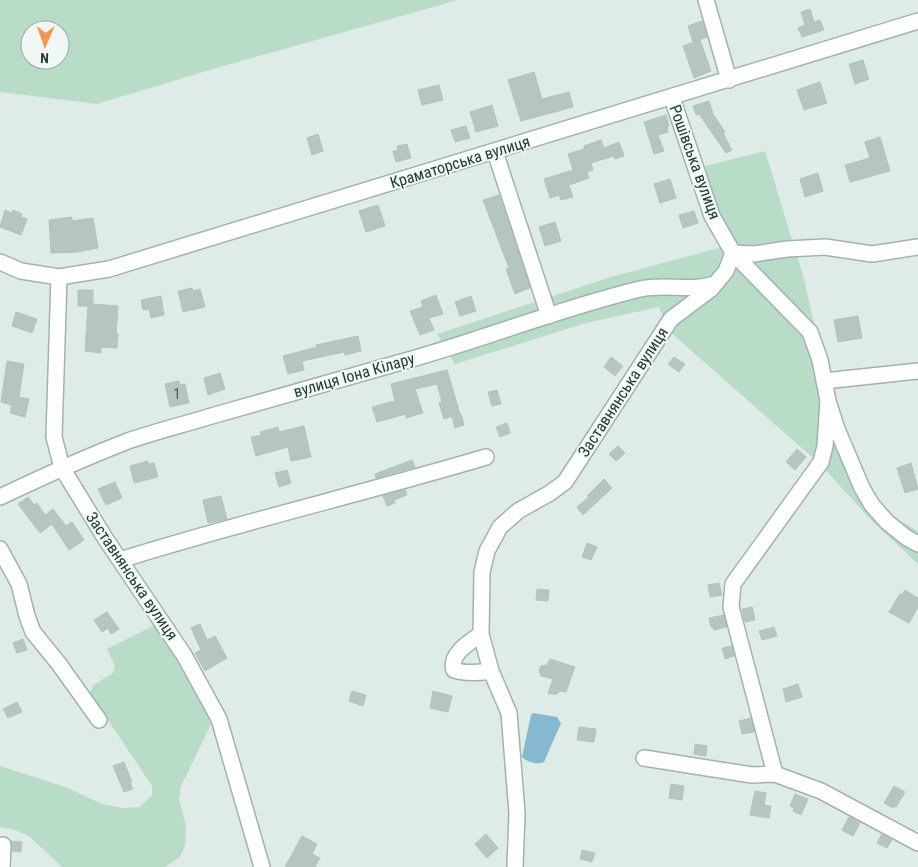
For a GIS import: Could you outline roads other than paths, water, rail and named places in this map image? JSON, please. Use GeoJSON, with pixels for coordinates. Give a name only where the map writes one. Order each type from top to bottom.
{"type":"FeatureCollection","features":[{"type":"Feature","properties":{"kind":"street"},"geometry":{"type":"LineString","coordinates":[[706,0],[730,80]]}},
{"type":"Feature","properties":{"kind":"street","name":"Краматорська вулиця"},"geometry":{"type":"LineString","coordinates":[[0,262],[21,271],[59,277],[109,270],[918,21]]}},
{"type":"Feature","properties":{"kind":"street","name":"Рошівська вулиця"},"geometry":{"type":"LineString","coordinates":[[672,98],[712,216],[733,254]]}},
{"type":"Feature","properties":{"kind":"street"},"geometry":{"type":"LineString","coordinates":[[495,152],[549,316]]}},
{"type":"Feature","properties":{"kind":"street"},"geometry":{"type":"LineString","coordinates":[[733,254],[754,254],[787,249],[825,247],[872,254],[918,247]]}},
{"type":"Feature","properties":{"kind":"street"},"geometry":{"type":"LineString","coordinates":[[733,254],[810,332],[820,360],[828,401],[837,429],[862,488],[887,522],[918,544]]}},
{"type":"Feature","properties":{"kind":"street","name":"Заставнянська вулиця"},"geometry":{"type":"LineString","coordinates":[[515,867],[517,813],[509,713],[491,671],[481,634],[482,572],[487,551],[500,527],[518,511],[550,494],[565,482],[671,319],[711,289],[726,271],[733,254]]}},
{"type":"Feature","properties":{"kind":"street","name":"Заставнянська вулиця"},"geometry":{"type":"LineString","coordinates":[[59,277],[54,437],[62,468],[120,560],[184,655],[219,719],[262,867]]}},
{"type":"Feature","properties":{"kind":"street","name":"вулиця Іона Кілару"},"geometry":{"type":"LineString","coordinates":[[0,498],[62,468],[130,441],[272,398],[407,360],[642,289],[661,287],[691,289],[715,284]]}},
{"type":"Feature","properties":{"kind":"street"},"geometry":{"type":"LineString","coordinates":[[824,382],[918,371]]}},
{"type":"Feature","properties":{"kind":"street"},"geometry":{"type":"LineString","coordinates":[[775,774],[731,607],[732,584],[821,462],[825,446],[828,401]]}},
{"type":"Feature","properties":{"kind":"street"},"geometry":{"type":"LineString","coordinates":[[120,560],[188,539],[402,482],[486,457]]}},
{"type":"Feature","properties":{"kind":"street"},"geometry":{"type":"LineString","coordinates":[[0,549],[19,584],[33,632],[60,664],[99,720]]}},
{"type":"Feature","properties":{"kind":"street"},"geometry":{"type":"LineString","coordinates":[[481,634],[458,653],[452,667],[460,672],[477,673],[491,671]]}},
{"type":"Feature","properties":{"kind":"street"},"geometry":{"type":"LineString","coordinates":[[644,758],[752,775],[775,774],[821,791],[918,843]]}},
{"type":"Feature","properties":{"kind":"street"},"geometry":{"type":"LineString","coordinates":[[2,867],[3,845]]}},
{"type":"Feature","properties":{"kind":"water"},"geometry":{"type":"Polygon","coordinates":[[[533,713],[557,717],[561,723],[544,762],[541,763],[532,762],[522,757],[533,713]]]}}]}
